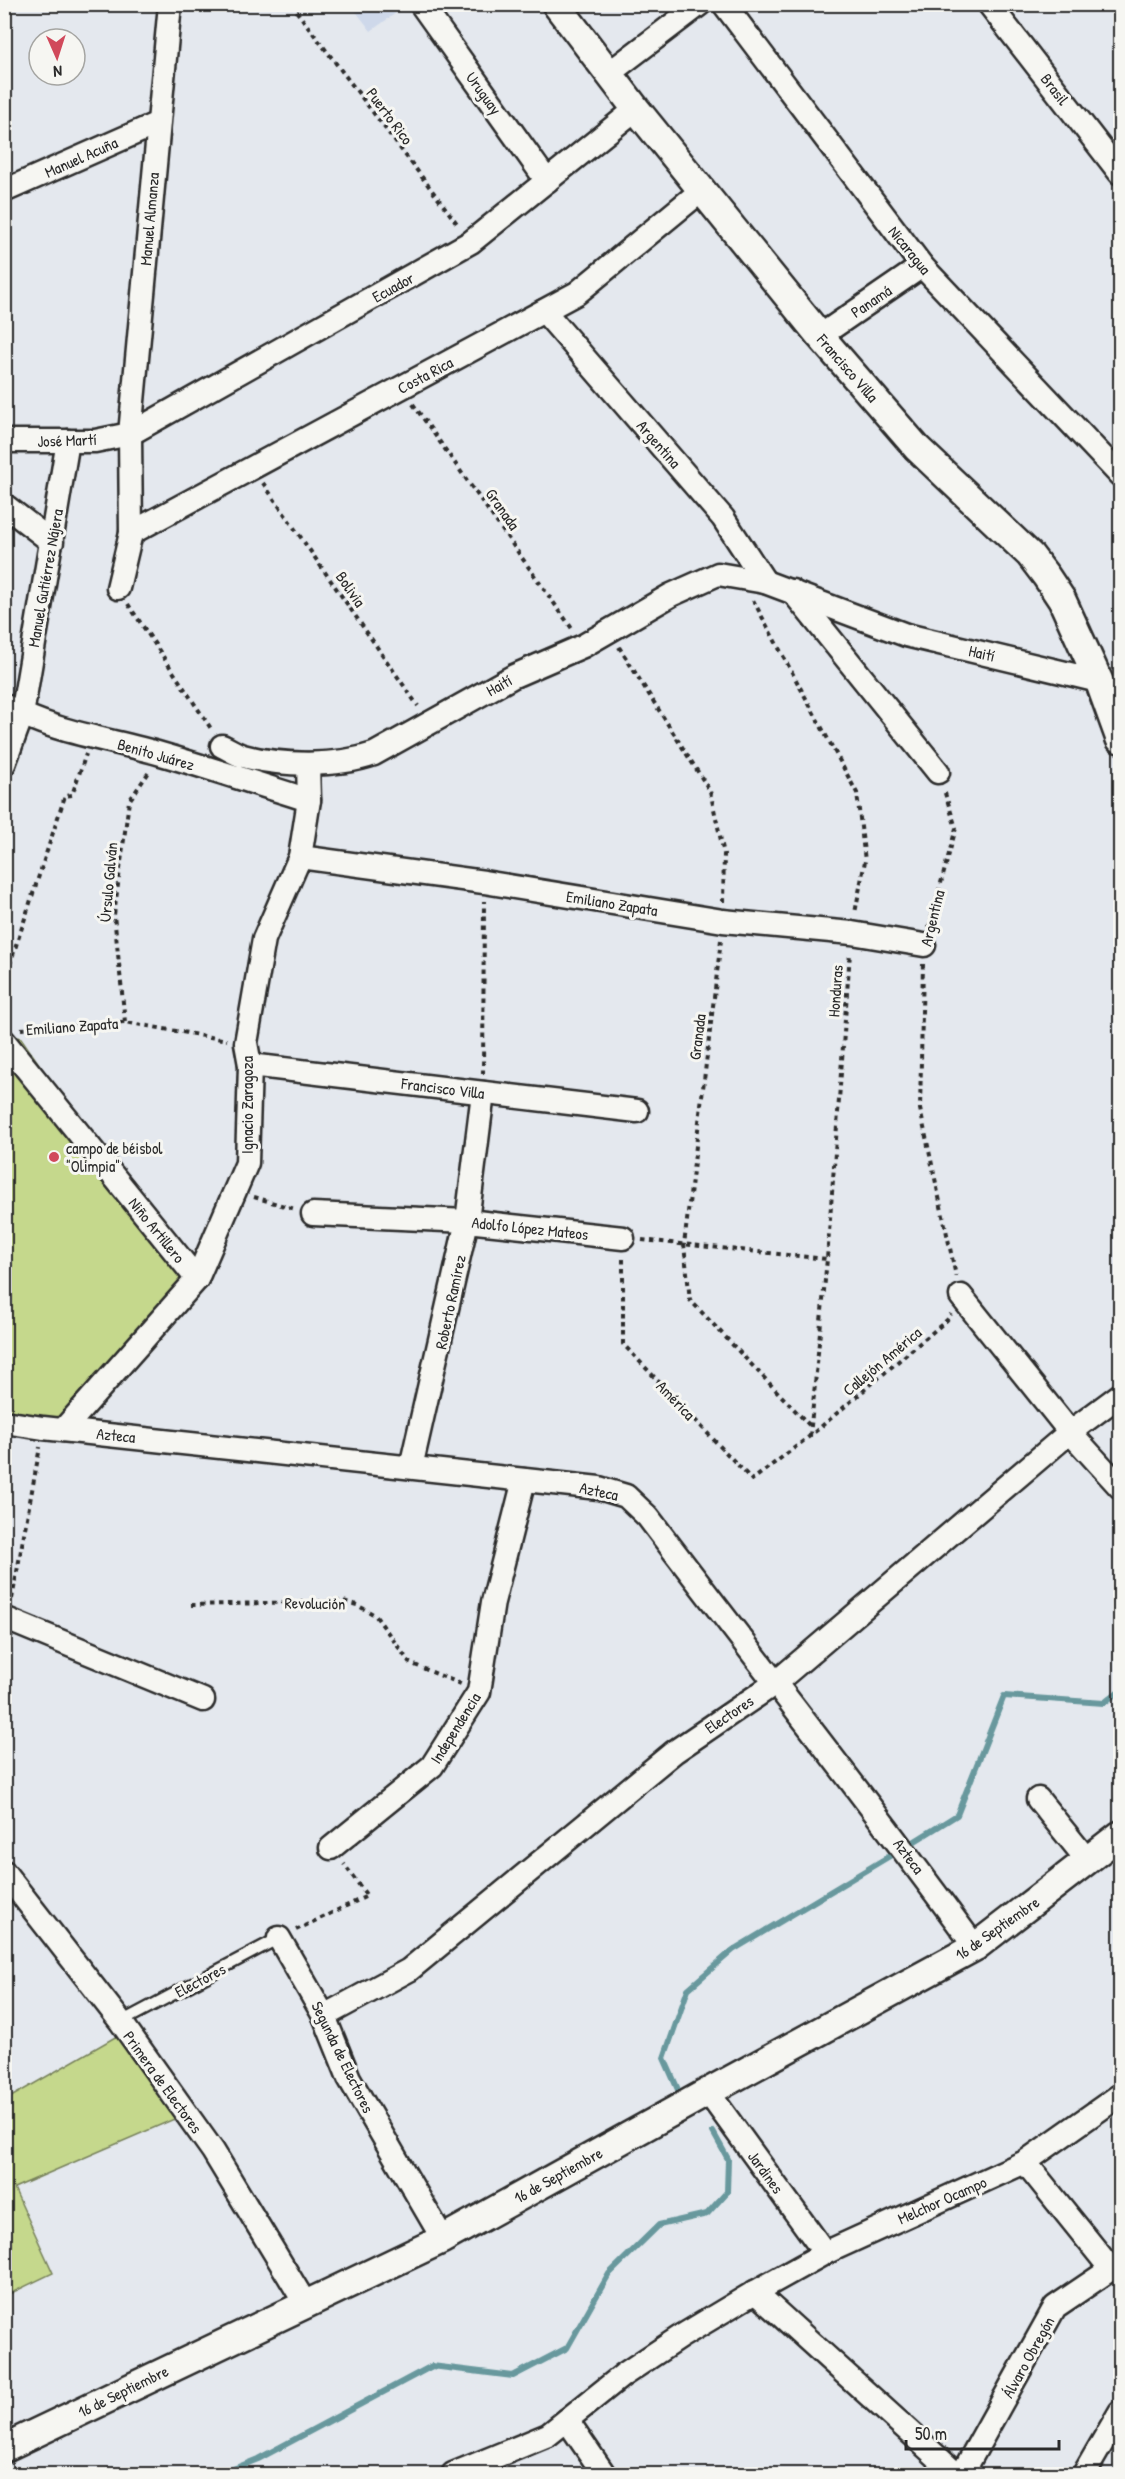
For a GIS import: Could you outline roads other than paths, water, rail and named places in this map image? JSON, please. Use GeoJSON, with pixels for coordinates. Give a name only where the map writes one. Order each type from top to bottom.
{"type":"FeatureCollection","features":[{"type":"Feature","properties":{"kind":"street","name":"Manuel Almanza"},"geometry":{"type":"LineString","coordinates":[[130,434],[170,4]]}},
{"type":"Feature","properties":{"kind":"street","name":"Uruguay"},"geometry":{"type":"LineString","coordinates":[[421,4],[547,181]]}},
{"type":"Feature","properties":{"kind":"street","name":"Francisco Villa"},"geometry":{"type":"LineString","coordinates":[[556,4],[608,74],[820,336],[917,448],[1030,555],[1062,600],[1100,681],[1120,732]]}},
{"type":"Feature","properties":{"kind":"street"},"geometry":{"type":"LineString","coordinates":[[608,74],[700,4]]}},
{"type":"Feature","properties":{"kind":"street","name":"Nicaragua"},"geometry":{"type":"LineString","coordinates":[[724,4],[922,266],[1120,475]]}},
{"type":"Feature","properties":{"kind":"street","name":"Brasil"},"geometry":{"type":"LineString","coordinates":[[989,4],[1120,173]]}},
{"type":"Feature","properties":{"kind":"street","name":"Ecuador"},"geometry":{"type":"LineString","coordinates":[[130,434],[471,242],[636,109]]}},
{"type":"Feature","properties":{"kind":"street","name":"Manuel Acuña"},"geometry":{"type":"LineString","coordinates":[[4,191],[158,123]]}},
{"type":"Feature","properties":{"kind":"street","name":"Costa Rica"},"geometry":{"type":"LineString","coordinates":[[131,532],[577,293],[702,190]]}},
{"type":"Feature","properties":{"kind":"street","name":"Panamá"},"geometry":{"type":"LineString","coordinates":[[820,336],[922,266]]}},
{"type":"Feature","properties":{"kind":"street","name":"Argentina"},"geometry":{"type":"LineString","coordinates":[[544,311],[723,518],[765,582]]}},
{"type":"Feature","properties":{"kind":"street"},"geometry":{"type":"LineString","coordinates":[[118,588],[131,532],[130,434]]}},
{"type":"Feature","properties":{"kind":"street","name":"José Martí"},"geometry":{"type":"LineString","coordinates":[[4,441],[95,441],[130,434]]}},
{"type":"Feature","properties":{"kind":"street","name":"Manuel Gutiérrez Nájera"},"geometry":{"type":"LineString","coordinates":[[4,764],[13,710],[52,542],[68,441]]}},
{"type":"Feature","properties":{"kind":"street"},"geometry":{"type":"LineString","coordinates":[[4,505],[52,542]]}},
{"type":"Feature","properties":{"kind":"street","name":"Haití"},"geometry":{"type":"LineString","coordinates":[[222,746],[242,756],[308,764],[358,760],[374,754],[514,676],[584,646],[671,595],[718,574],[765,582],[906,635],[1100,681]]}},
{"type":"Feature","properties":{"kind":"street"},"geometry":{"type":"LineString","coordinates":[[792,591],[938,772]]}},
{"type":"Feature","properties":{"kind":"street","name":"Benito Juárez"},"geometry":{"type":"LineString","coordinates":[[13,710],[92,736],[161,754],[309,800]]}},
{"type":"Feature","properties":{"kind":"street","name":"Ignacio Zaragoza"},"geometry":{"type":"LineString","coordinates":[[53,1429],[197,1280],[236,1192],[247,1163],[248,1054],[264,939],[300,857],[309,800],[308,764]]}},
{"type":"Feature","properties":{"kind":"street","name":"Emiliano Zapata"},"geometry":{"type":"LineString","coordinates":[[300,857],[484,882],[723,921],[852,933],[924,945]]}},
{"type":"Feature","properties":{"kind":"street","name":"Niño Artillero"},"geometry":{"type":"LineString","coordinates":[[10,1035],[197,1280]]}},
{"type":"Feature","properties":{"kind":"street","name":"Francisco Villa"},"geometry":{"type":"LineString","coordinates":[[248,1054],[483,1093],[637,1111]]}},
{"type":"Feature","properties":{"kind":"street","name":"Roberto Ramírez"},"geometry":{"type":"LineString","coordinates":[[411,1467],[467,1221],[483,1093]]}},
{"type":"Feature","properties":{"kind":"street","name":"Adolfo López Mateos"},"geometry":{"type":"LineString","coordinates":[[313,1214],[467,1221],[622,1238]]}},
{"type":"Feature","properties":{"kind":"street"},"geometry":{"type":"LineString","coordinates":[[961,1296],[1070,1432],[1120,1486]]}},
{"type":"Feature","properties":{"kind":"street","name":"Electores"},"geometry":{"type":"LineString","coordinates":[[324,2016],[409,1970],[674,1752],[774,1683],[1070,1432],[1120,1395]]}},
{"type":"Feature","properties":{"kind":"street","name":"Azteca"},"geometry":{"type":"LineString","coordinates":[[4,1422],[599,1488],[626,1496],[648,1517],[886,1825],[975,1947]]}},
{"type":"Feature","properties":{"kind":"street","name":"Independencia"},"geometry":{"type":"LineString","coordinates":[[331,1848],[432,1766],[479,1692],[493,1602],[524,1480]]}},
{"type":"Feature","properties":{"kind":"street"},"geometry":{"type":"LineString","coordinates":[[6,1619],[203,1700]]}},
{"type":"Feature","properties":{"kind":"street"},"geometry":{"type":"LineString","coordinates":[[1038,1799],[1088,1861]]}},
{"type":"Feature","properties":{"kind":"street","name":"16 de Septiembre"},"geometry":{"type":"LineString","coordinates":[[4,2448],[443,2239],[975,1947],[1120,1835]]}},
{"type":"Feature","properties":{"kind":"street","name":"Primera de Electores"},"geometry":{"type":"LineString","coordinates":[[4,1872],[120,2022],[213,2151],[305,2303]]}},
{"type":"Feature","properties":{"kind":"street","name":"Segunda de Electores"},"geometry":{"type":"LineString","coordinates":[[279,1938],[324,2016],[350,2078],[443,2239]]}},
{"type":"Feature","properties":{"kind":"street","name":"Jardines"},"geometry":{"type":"LineString","coordinates":[[708,2092],[825,2253]]}},
{"type":"Feature","properties":{"kind":"street","name":"Melchor Ocampo"},"geometry":{"type":"LineString","coordinates":[[453,2475],[548,2435],[622,2375],[755,2292],[825,2253],[1025,2162],[1120,2095]]}},
{"type":"Feature","properties":{"kind":"street"},"geometry":{"type":"LineString","coordinates":[[1025,2162],[1116,2266]]}},
{"type":"Feature","properties":{"kind":"street","name":"Álvaro Obregón"},"geometry":{"type":"LineString","coordinates":[[962,2475],[1055,2307],[1116,2266]]}},
{"type":"Feature","properties":{"kind":"street"},"geometry":{"type":"LineString","coordinates":[[755,2292],[956,2475]]}},
{"type":"Feature","properties":{"kind":"street"},"geometry":{"type":"LineString","coordinates":[[1084,2475],[1120,2412]]}},
{"type":"Feature","properties":{"kind":"street"},"geometry":{"type":"LineString","coordinates":[[567,2420],[604,2475]]}},
{"type":"Feature","properties":{"kind":"lane","name":"Electores"},"geometry":{"type":"LineString","coordinates":[[120,2022],[279,1938]]}},
{"type":"Feature","properties":{"kind":"waterway"},"geometry":{"type":"LineString","coordinates":[[907,1846],[957,1815],[1004,1696],[1104,1703],[1120,1690]]}},
{"type":"Feature","properties":{"kind":"waterway"},"geometry":{"type":"LineString","coordinates":[[679,2092],[664,2058],[688,1989],[733,1950],[898,1851]]}},
{"type":"Feature","properties":{"kind":"waterway"},"geometry":{"type":"LineString","coordinates":[[221,2474],[258,2459],[432,2366],[513,2376],[567,2348],[609,2274],[659,2225],[707,2214],[727,2192],[728,2159],[713,2132]]}},
{"type":"Feature","properties":{"kind":"place","name":"campo de béisbol \"Olimpia\""},"geometry":{"type":"Point","coordinates":[54,1157]}}]}
